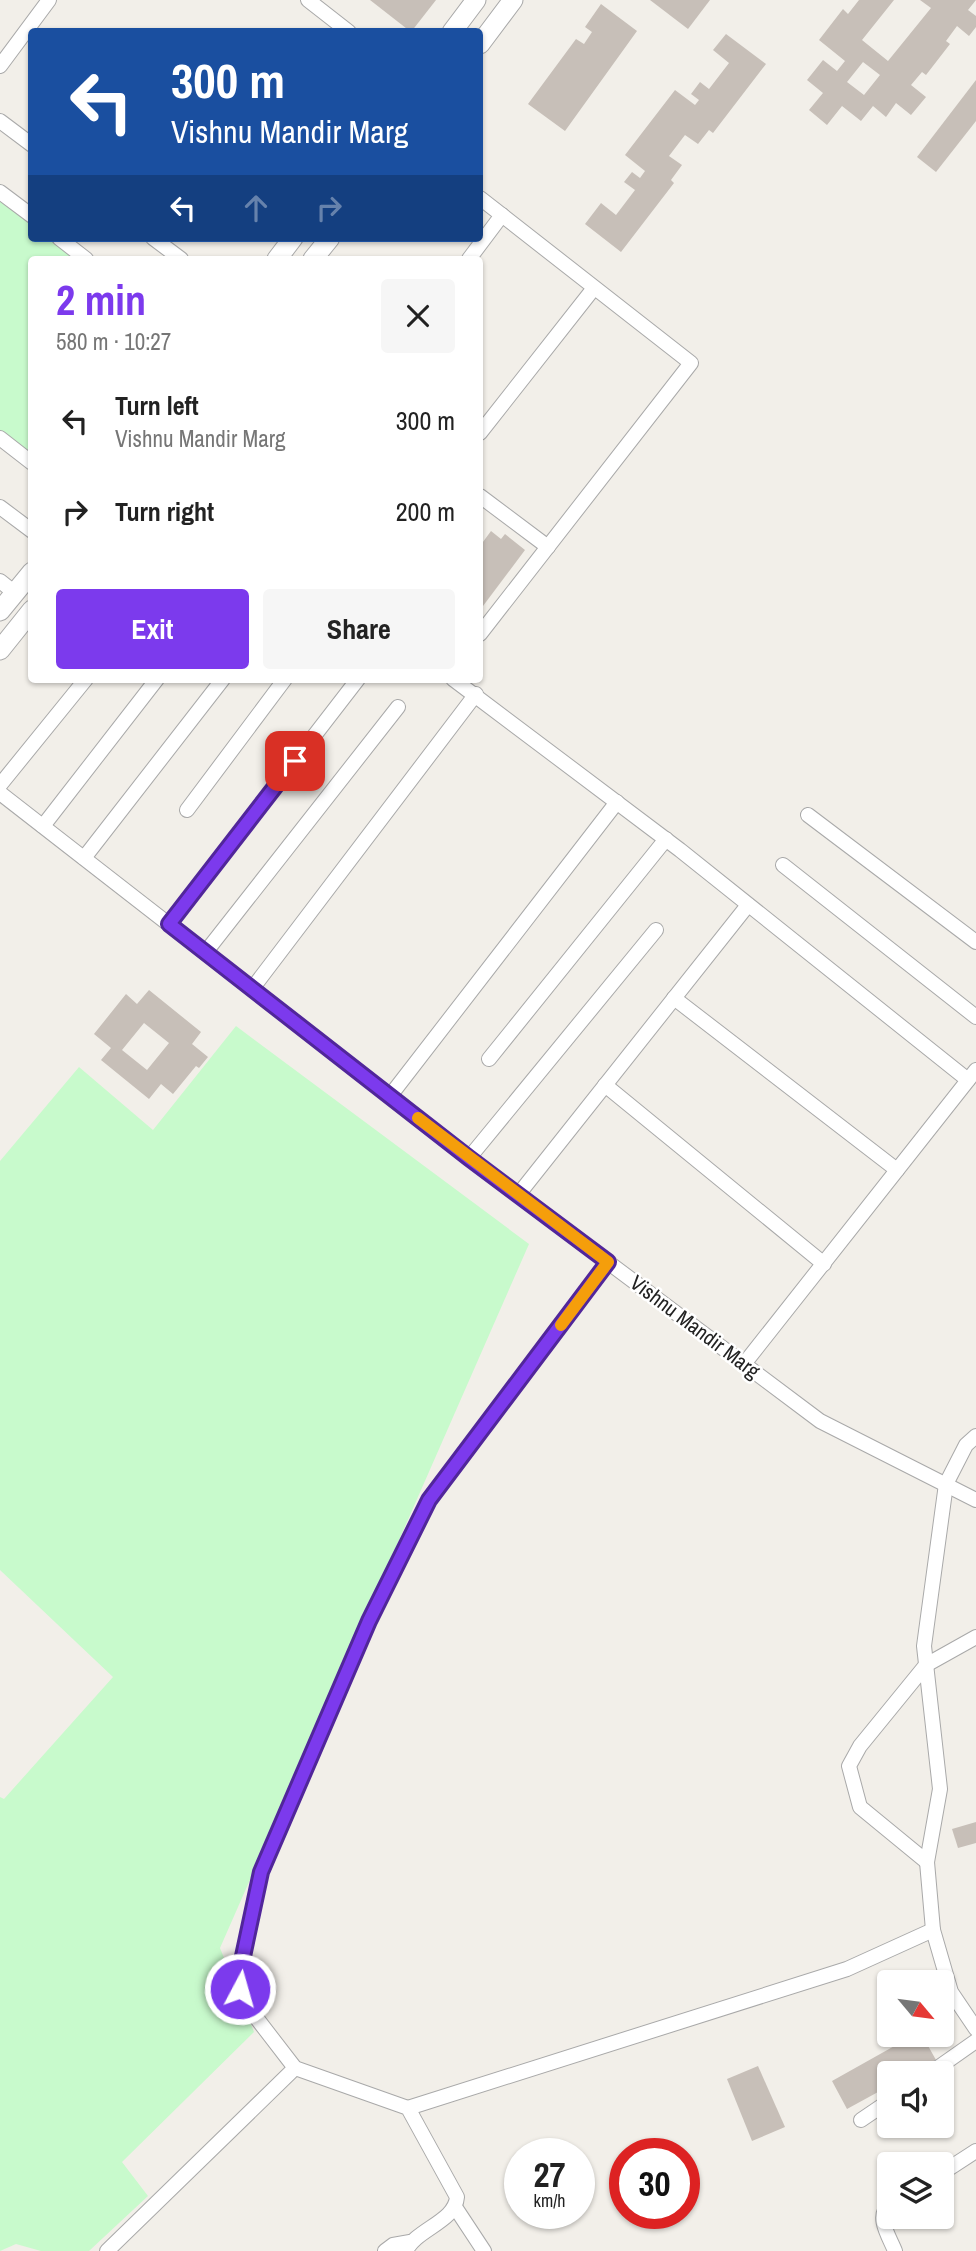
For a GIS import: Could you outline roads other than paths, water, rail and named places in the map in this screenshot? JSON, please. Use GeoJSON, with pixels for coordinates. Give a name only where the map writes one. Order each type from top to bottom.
{"type":"FeatureCollection","features":[{"type":"Feature","properties":{"kind":"street"},"geometry":{"type":"LineString","coordinates":[[28,28],[49,0]]}},
{"type":"Feature","properties":{"kind":"street"},"geometry":{"type":"LineString","coordinates":[[310,0],[344,28]]}},
{"type":"Feature","properties":{"kind":"street"},"geometry":{"type":"LineString","coordinates":[[455,28],[476,0]]}},
{"type":"Feature","properties":{"kind":"street"},"geometry":{"type":"LineString","coordinates":[[483,40],[513,0]]}},
{"type":"Feature","properties":{"kind":"street"},"geometry":{"type":"LineString","coordinates":[[0,66],[28,28]]}},
{"type":"Feature","properties":{"kind":"street"},"geometry":{"type":"LineString","coordinates":[[0,121],[28,142]]}},
{"type":"Feature","properties":{"kind":"street"},"geometry":{"type":"LineString","coordinates":[[0,192],[28,213]]}},
{"type":"Feature","properties":{"kind":"street"},"geometry":{"type":"LineString","coordinates":[[483,200],[691,363],[483,630]]}},
{"type":"Feature","properties":{"kind":"street"},"geometry":{"type":"LineString","coordinates":[[483,240],[502,215]]}},
{"type":"Feature","properties":{"kind":"street"},"geometry":{"type":"LineString","coordinates":[[65,242],[82,256]]}},
{"type":"Feature","properties":{"kind":"street"},"geometry":{"type":"LineString","coordinates":[[158,242],[177,256]]}},
{"type":"Feature","properties":{"kind":"street"},"geometry":{"type":"LineString","coordinates":[[279,256],[290,242]]}},
{"type":"Feature","properties":{"kind":"street"},"geometry":{"type":"LineString","coordinates":[[315,256],[327,242]]}},
{"type":"Feature","properties":{"kind":"street"},"geometry":{"type":"LineString","coordinates":[[483,429],[594,288]]}},
{"type":"Feature","properties":{"kind":"street"},"geometry":{"type":"LineString","coordinates":[[0,438],[28,460]]}},
{"type":"Feature","properties":{"kind":"street"},"geometry":{"type":"LineString","coordinates":[[483,498],[548,547]]}},
{"type":"Feature","properties":{"kind":"street"},"geometry":{"type":"LineString","coordinates":[[0,507],[28,528]]}},
{"type":"Feature","properties":{"kind":"street"},"geometry":{"type":"LineString","coordinates":[[0,611],[7,587],[28,574]]}},
{"type":"Feature","properties":{"kind":"street"},"geometry":{"type":"LineString","coordinates":[[0,650],[28,615]]}},
{"type":"Feature","properties":{"kind":"street"},"geometry":{"type":"LineString","coordinates":[[0,785],[83,683]]}},
{"type":"Feature","properties":{"kind":"street"},"geometry":{"type":"LineString","coordinates":[[43,826],[154,683]]}},
{"type":"Feature","properties":{"kind":"street"},"geometry":{"type":"LineString","coordinates":[[84,858],[220,683]]}},
{"type":"Feature","properties":{"kind":"street"},"geometry":{"type":"LineString","coordinates":[[187,810],[282,683]]}},
{"type":"Feature","properties":{"kind":"street"},"geometry":{"type":"LineString","coordinates":[[169,924],[355,683]]}},
{"type":"Feature","properties":{"kind":"street"},"geometry":{"type":"LineString","coordinates":[[459,683],[972,1075],[744,1364]]}},
{"type":"Feature","properties":{"kind":"street"},"geometry":{"type":"LineString","coordinates":[[252,989],[476,694]]}},
{"type":"Feature","properties":{"kind":"street"},"geometry":{"type":"LineString","coordinates":[[205,953],[398,707]]}},
{"type":"Feature","properties":{"kind":"street","name":"Vishnu Mandir Marg"},"geometry":{"type":"LineString","coordinates":[[0,793],[469,1158],[820,1421],[976,1500]]}},
{"type":"Feature","properties":{"kind":"street"},"geometry":{"type":"LineString","coordinates":[[390,1096],[618,802]]}},
{"type":"Feature","properties":{"kind":"street"},"geometry":{"type":"LineString","coordinates":[[808,815],[976,942]]}},
{"type":"Feature","properties":{"kind":"street"},"geometry":{"type":"LineString","coordinates":[[489,1059],[666,839]]}},
{"type":"Feature","properties":{"kind":"street"},"geometry":{"type":"LineString","coordinates":[[783,865],[976,1017]]}},
{"type":"Feature","properties":{"kind":"street"},"geometry":{"type":"LineString","coordinates":[[518,1195],[748,905]]}},
{"type":"Feature","properties":{"kind":"street"},"geometry":{"type":"LineString","coordinates":[[469,1158],[656,930]]}},
{"type":"Feature","properties":{"kind":"street"},"geometry":{"type":"LineString","coordinates":[[674,998],[897,1170]]}},
{"type":"Feature","properties":{"kind":"street"},"geometry":{"type":"LineString","coordinates":[[605,1084],[824,1264]]}},
{"type":"Feature","properties":{"kind":"street"},"geometry":{"type":"LineString","coordinates":[[608,1262],[429,1500],[369,1621],[261,1872],[239,1975],[240,1989],[248,2007],[295,2068],[408,2108],[846,1969],[933,1930]]}},
{"type":"Feature","properties":{"kind":"street"},"geometry":{"type":"LineString","coordinates":[[976,1436],[966,1445],[946,1484],[925,1646],[940,1789],[928,1862],[933,1930],[951,1992],[976,2029]]}},
{"type":"Feature","properties":{"kind":"street"},"geometry":{"type":"LineString","coordinates":[[928,1862],[860,1807],[849,1766],[860,1746],[926,1665],[976,1637]]}},
{"type":"Feature","properties":{"kind":"street"},"geometry":{"type":"LineString","coordinates":[[948,2061],[976,2041]]}},
{"type":"Feature","properties":{"kind":"street"},"geometry":{"type":"LineString","coordinates":[[107,2251],[295,2068]]}},
{"type":"Feature","properties":{"kind":"street"},"geometry":{"type":"LineString","coordinates":[[385,2251],[393,2245],[408,2247],[455,2207],[457,2197],[408,2108]]}},
{"type":"Feature","properties":{"kind":"street"},"geometry":{"type":"LineString","coordinates":[[861,2120],[877,2109]]}},
{"type":"Feature","properties":{"kind":"street"},"geometry":{"type":"LineString","coordinates":[[954,2165],[976,2151]]}},
{"type":"Feature","properties":{"kind":"street"},"geometry":{"type":"LineString","coordinates":[[455,2207],[484,2251]]}},
{"type":"Feature","properties":{"kind":"street"},"geometry":{"type":"LineString","coordinates":[[887,2229],[895,2251]]}}]}
